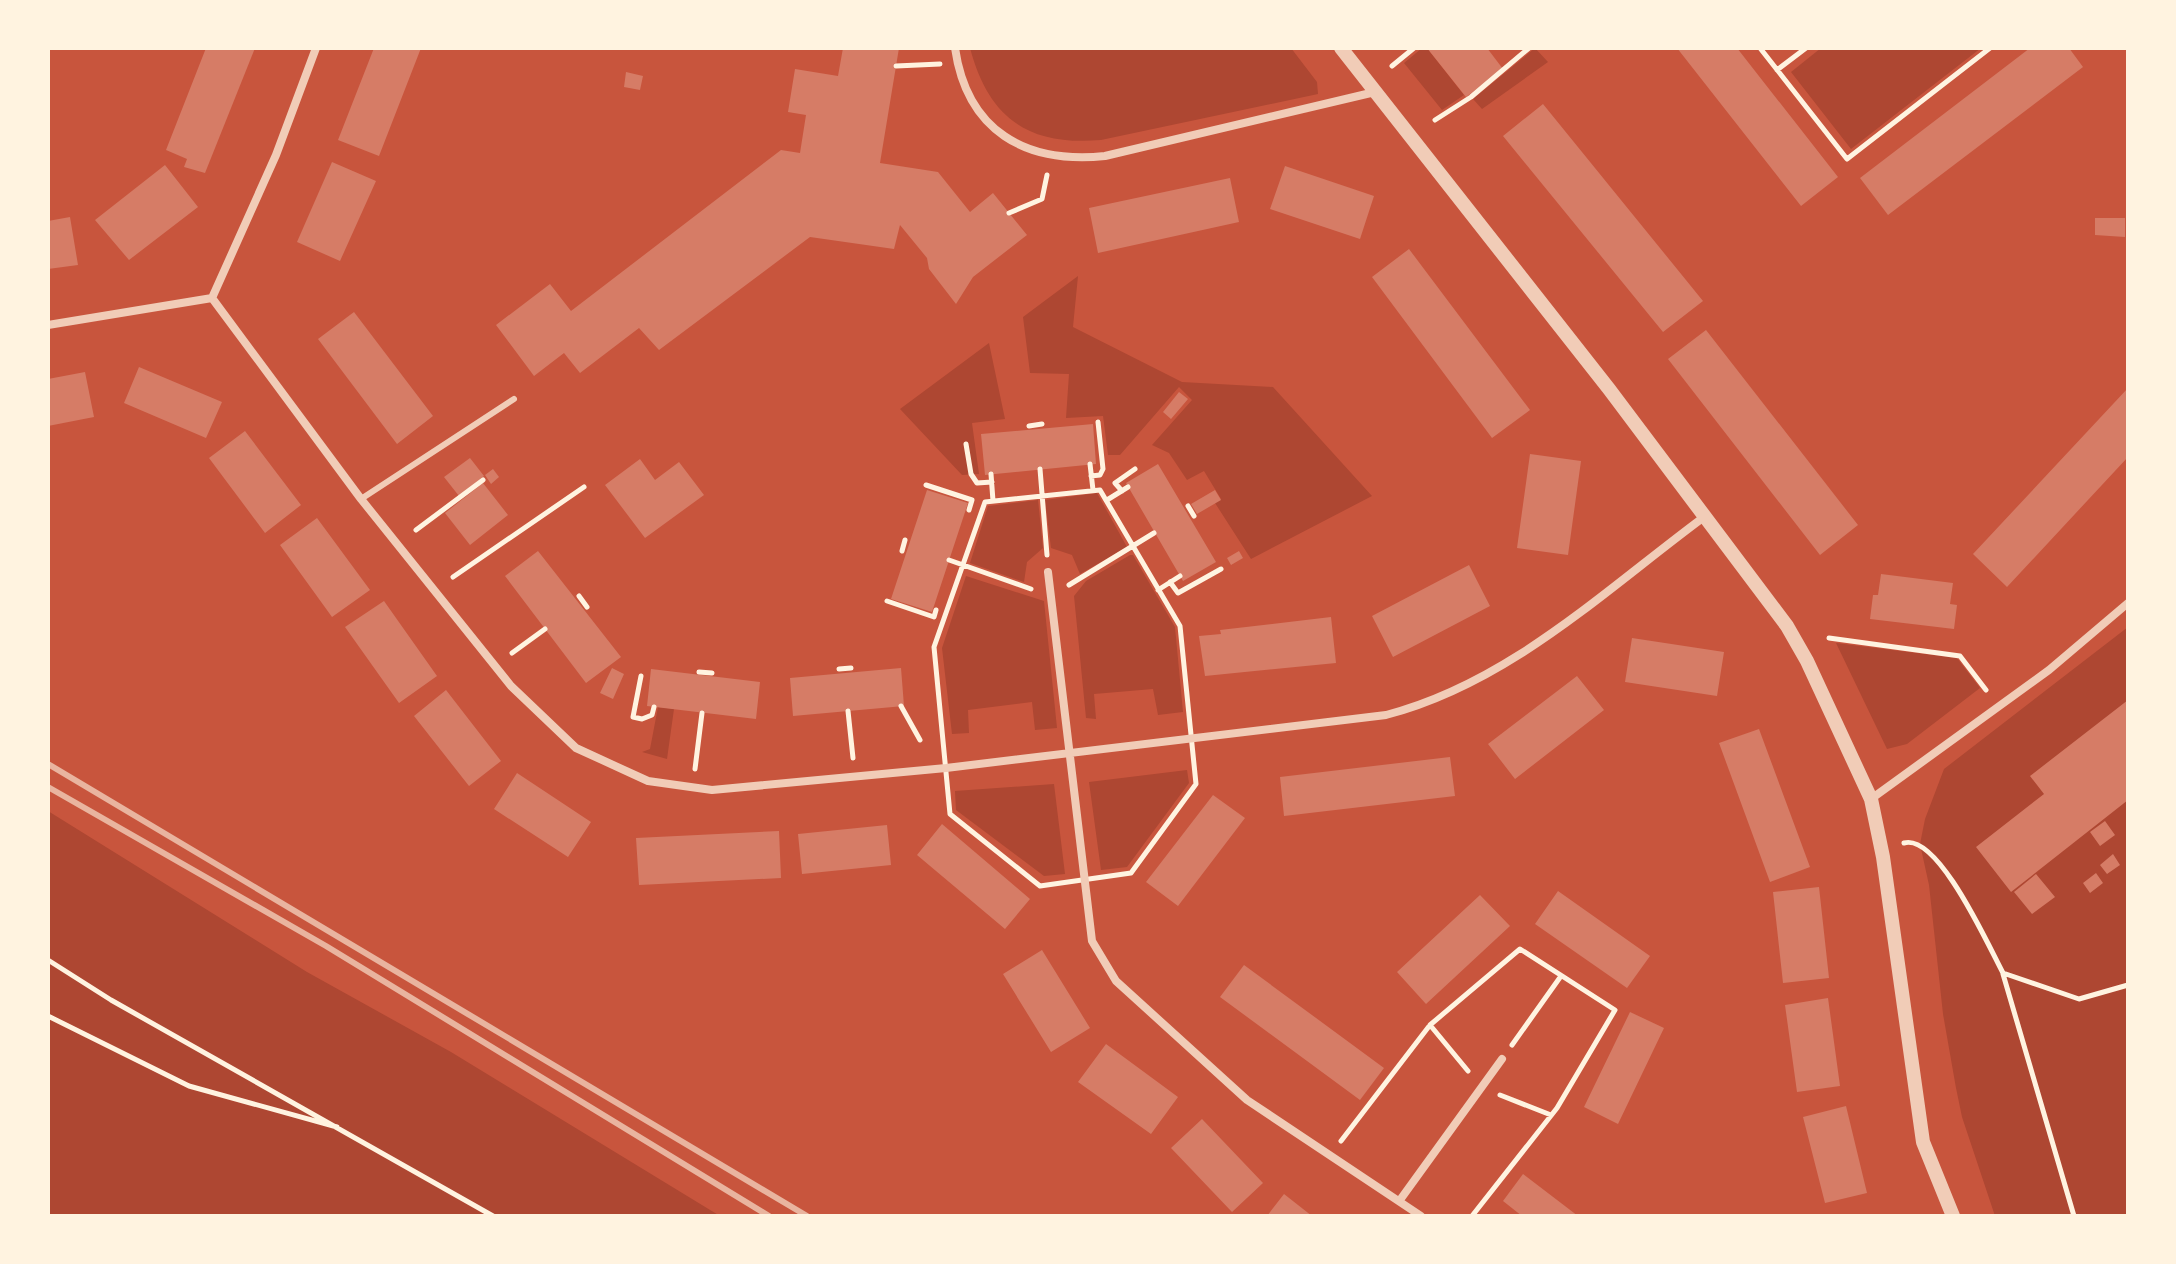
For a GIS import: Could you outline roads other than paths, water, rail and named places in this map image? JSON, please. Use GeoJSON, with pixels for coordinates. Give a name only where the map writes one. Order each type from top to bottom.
{"type":"FeatureCollection","features":[{"type":"Feature","properties":{"kind":"street"},"geometry":{"type":"LineString","coordinates":[[212,298],[276,155],[316,48]]}},
{"type":"Feature","properties":{"kind":"street"},"geometry":{"type":"LineString","coordinates":[[955,48],[967,95],[994,129],[1031,150],[1065,157],[1105,156],[1375,92]]}},
{"type":"Feature","properties":{"kind":"street"},"geometry":{"type":"LineString","coordinates":[[1341,48],[1445,175],[1787,626],[1807,661],[1871,799],[1883,857],[1923,1142],[1953,1216]]}},
{"type":"Feature","properties":{"kind":"street"},"geometry":{"type":"LineString","coordinates":[[48,325],[212,298]]}},
{"type":"Feature","properties":{"kind":"street"},"geometry":{"type":"LineString","coordinates":[[212,298],[361,499],[496,666],[561,737],[576,748],[648,781],[693,790],[946,768],[1386,715],[1425,705],[1480,680],[1512,660],[1704,517]]}},
{"type":"Feature","properties":{"kind":"street"},"geometry":{"type":"LineString","coordinates":[[1048,572],[1092,941],[1116,981],[1247,1100],[1421,1216]]}},
{"type":"Feature","properties":{"kind":"street"},"geometry":{"type":"LineString","coordinates":[[1871,799],[2049,670],[2128,603]]}},
{"type":"Feature","properties":{"kind":"street"},"geometry":{"type":"LineString","coordinates":[[1400,1200],[1502,1059]]}},
{"type":"Feature","properties":{"kind":"lane"},"geometry":{"type":"LineString","coordinates":[[361,499],[514,399]]}},
{"type":"Feature","properties":{"kind":"railway"},"geometry":{"type":"LineString","coordinates":[[48,764],[807,1216]]}},
{"type":"Feature","properties":{"kind":"railway"},"geometry":{"type":"LineString","coordinates":[[48,787],[326,946],[769,1216]]}}]}
